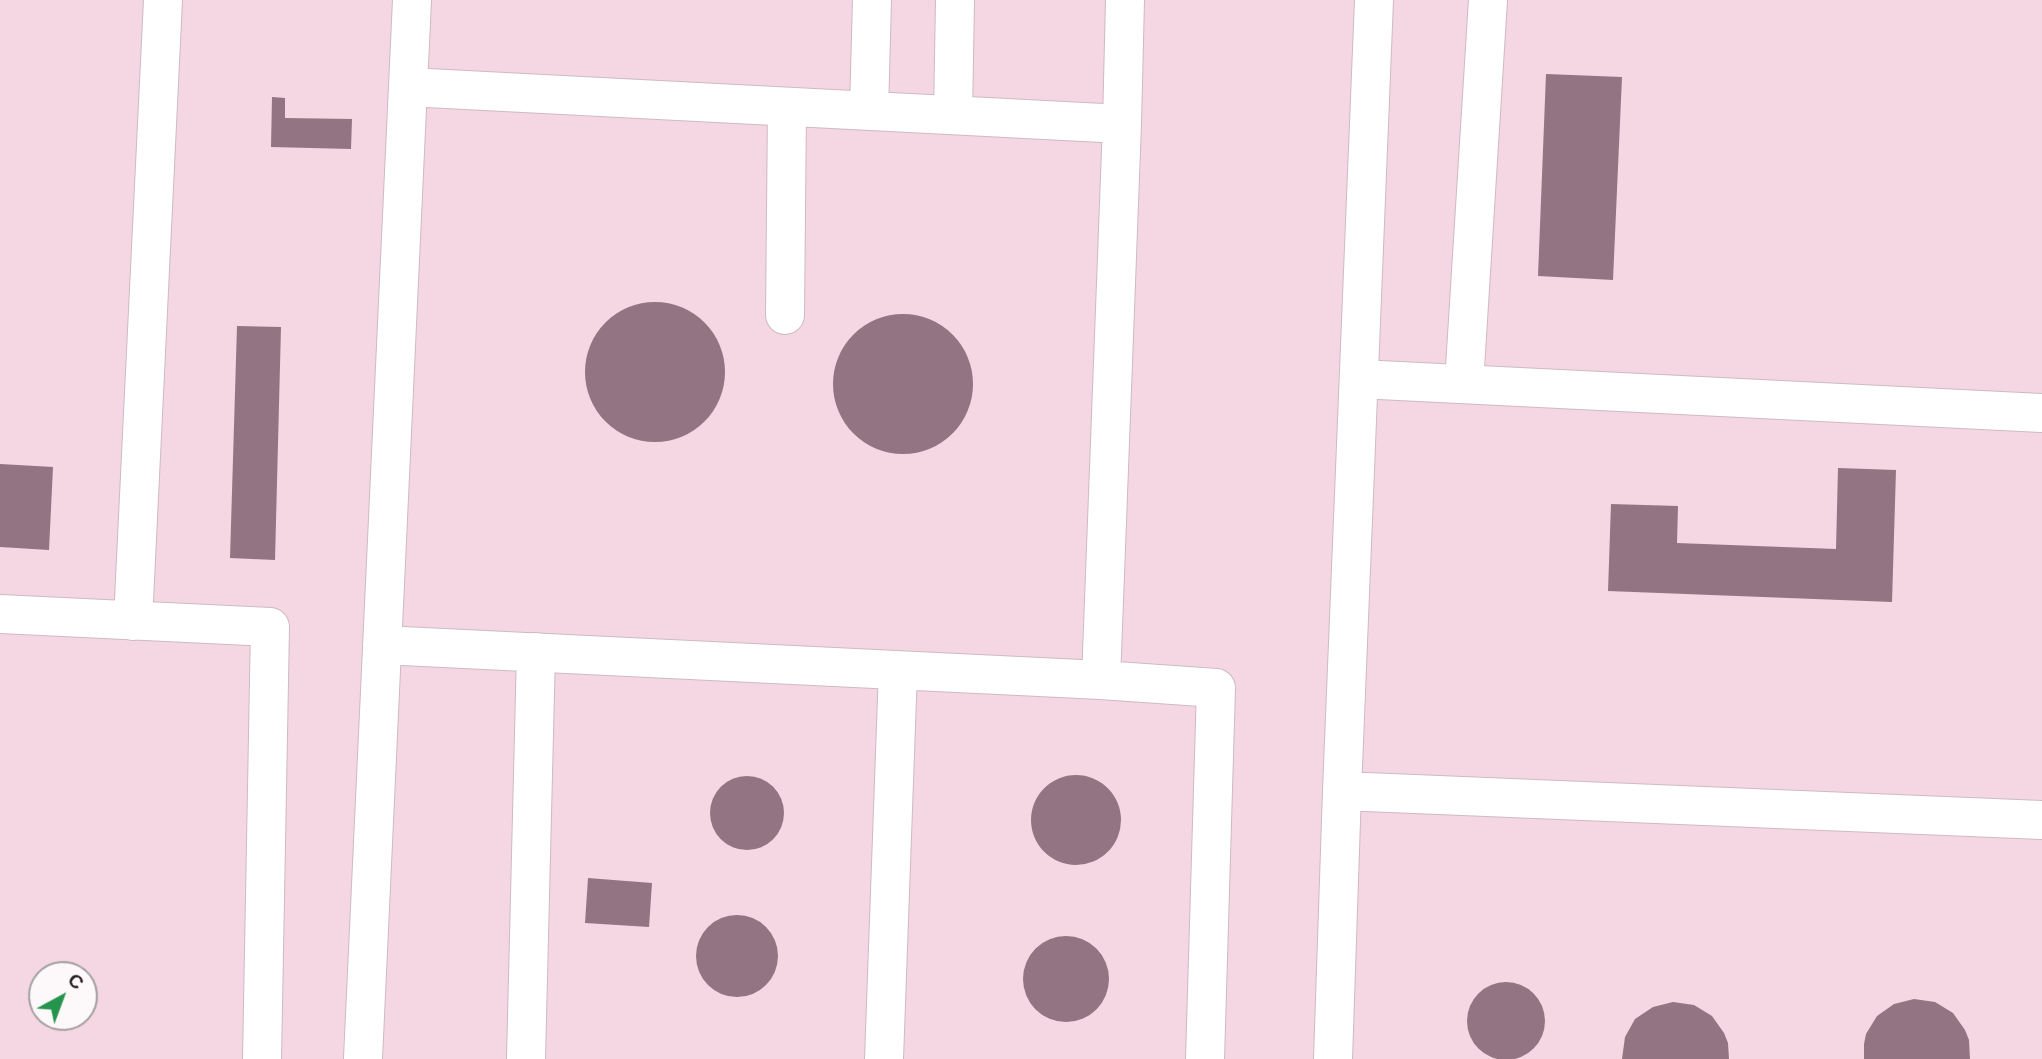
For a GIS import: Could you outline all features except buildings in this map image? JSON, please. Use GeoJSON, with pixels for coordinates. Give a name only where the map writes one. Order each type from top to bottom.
{"type":"FeatureCollection","features":[{"type":"Feature","properties":{"kind":"lane"},"geometry":{"type":"LineString","coordinates":[[133,621],[163,0]]}},
{"type":"Feature","properties":{"kind":"lane"},"geometry":{"type":"LineString","coordinates":[[363,1059],[412,0]]}},
{"type":"Feature","properties":{"kind":"lane"},"geometry":{"type":"LineString","coordinates":[[869,111],[872,0]]}},
{"type":"Feature","properties":{"kind":"lane"},"geometry":{"type":"LineString","coordinates":[[953,115],[955,0]]}},
{"type":"Feature","properties":{"kind":"lane"},"geometry":{"type":"LineString","coordinates":[[1101,680],[1125,0]]}},
{"type":"Feature","properties":{"kind":"lane"},"geometry":{"type":"LineString","coordinates":[[1333,1059],[1374,0]]}},
{"type":"Feature","properties":{"kind":"lane"},"geometry":{"type":"LineString","coordinates":[[1464,384],[1488,0]]}},
{"type":"Feature","properties":{"kind":"lane"},"geometry":{"type":"LineString","coordinates":[[408,87],[1122,124]]}},
{"type":"Feature","properties":{"kind":"lane"},"geometry":{"type":"LineString","coordinates":[[785,315],[787,107]]}},
{"type":"Feature","properties":{"kind":"lane"},"geometry":{"type":"LineString","coordinates":[[1359,379],[2042,413]]}},
{"type":"Feature","properties":{"kind":"lane"},"geometry":{"type":"LineString","coordinates":[[0,614],[270,627],[262,1059]]}},
{"type":"Feature","properties":{"kind":"lane"},"geometry":{"type":"LineString","coordinates":[[383,645],[1216,688],[1205,1059]]}},
{"type":"Feature","properties":{"kind":"lane"},"geometry":{"type":"LineString","coordinates":[[526,1059],[536,652]]}},
{"type":"Feature","properties":{"kind":"lane"},"geometry":{"type":"LineString","coordinates":[[884,1059],[898,670]]}},
{"type":"Feature","properties":{"kind":"lane"},"geometry":{"type":"LineString","coordinates":[[1342,792],[2042,820]]}},
{"type":"Feature","properties":{"kind":"shaded area"},"geometry":{"type":"Polygon","coordinates":[[[0,0],[2042,0],[2042,1059],[0,1059],[0,0]]]}}]}
